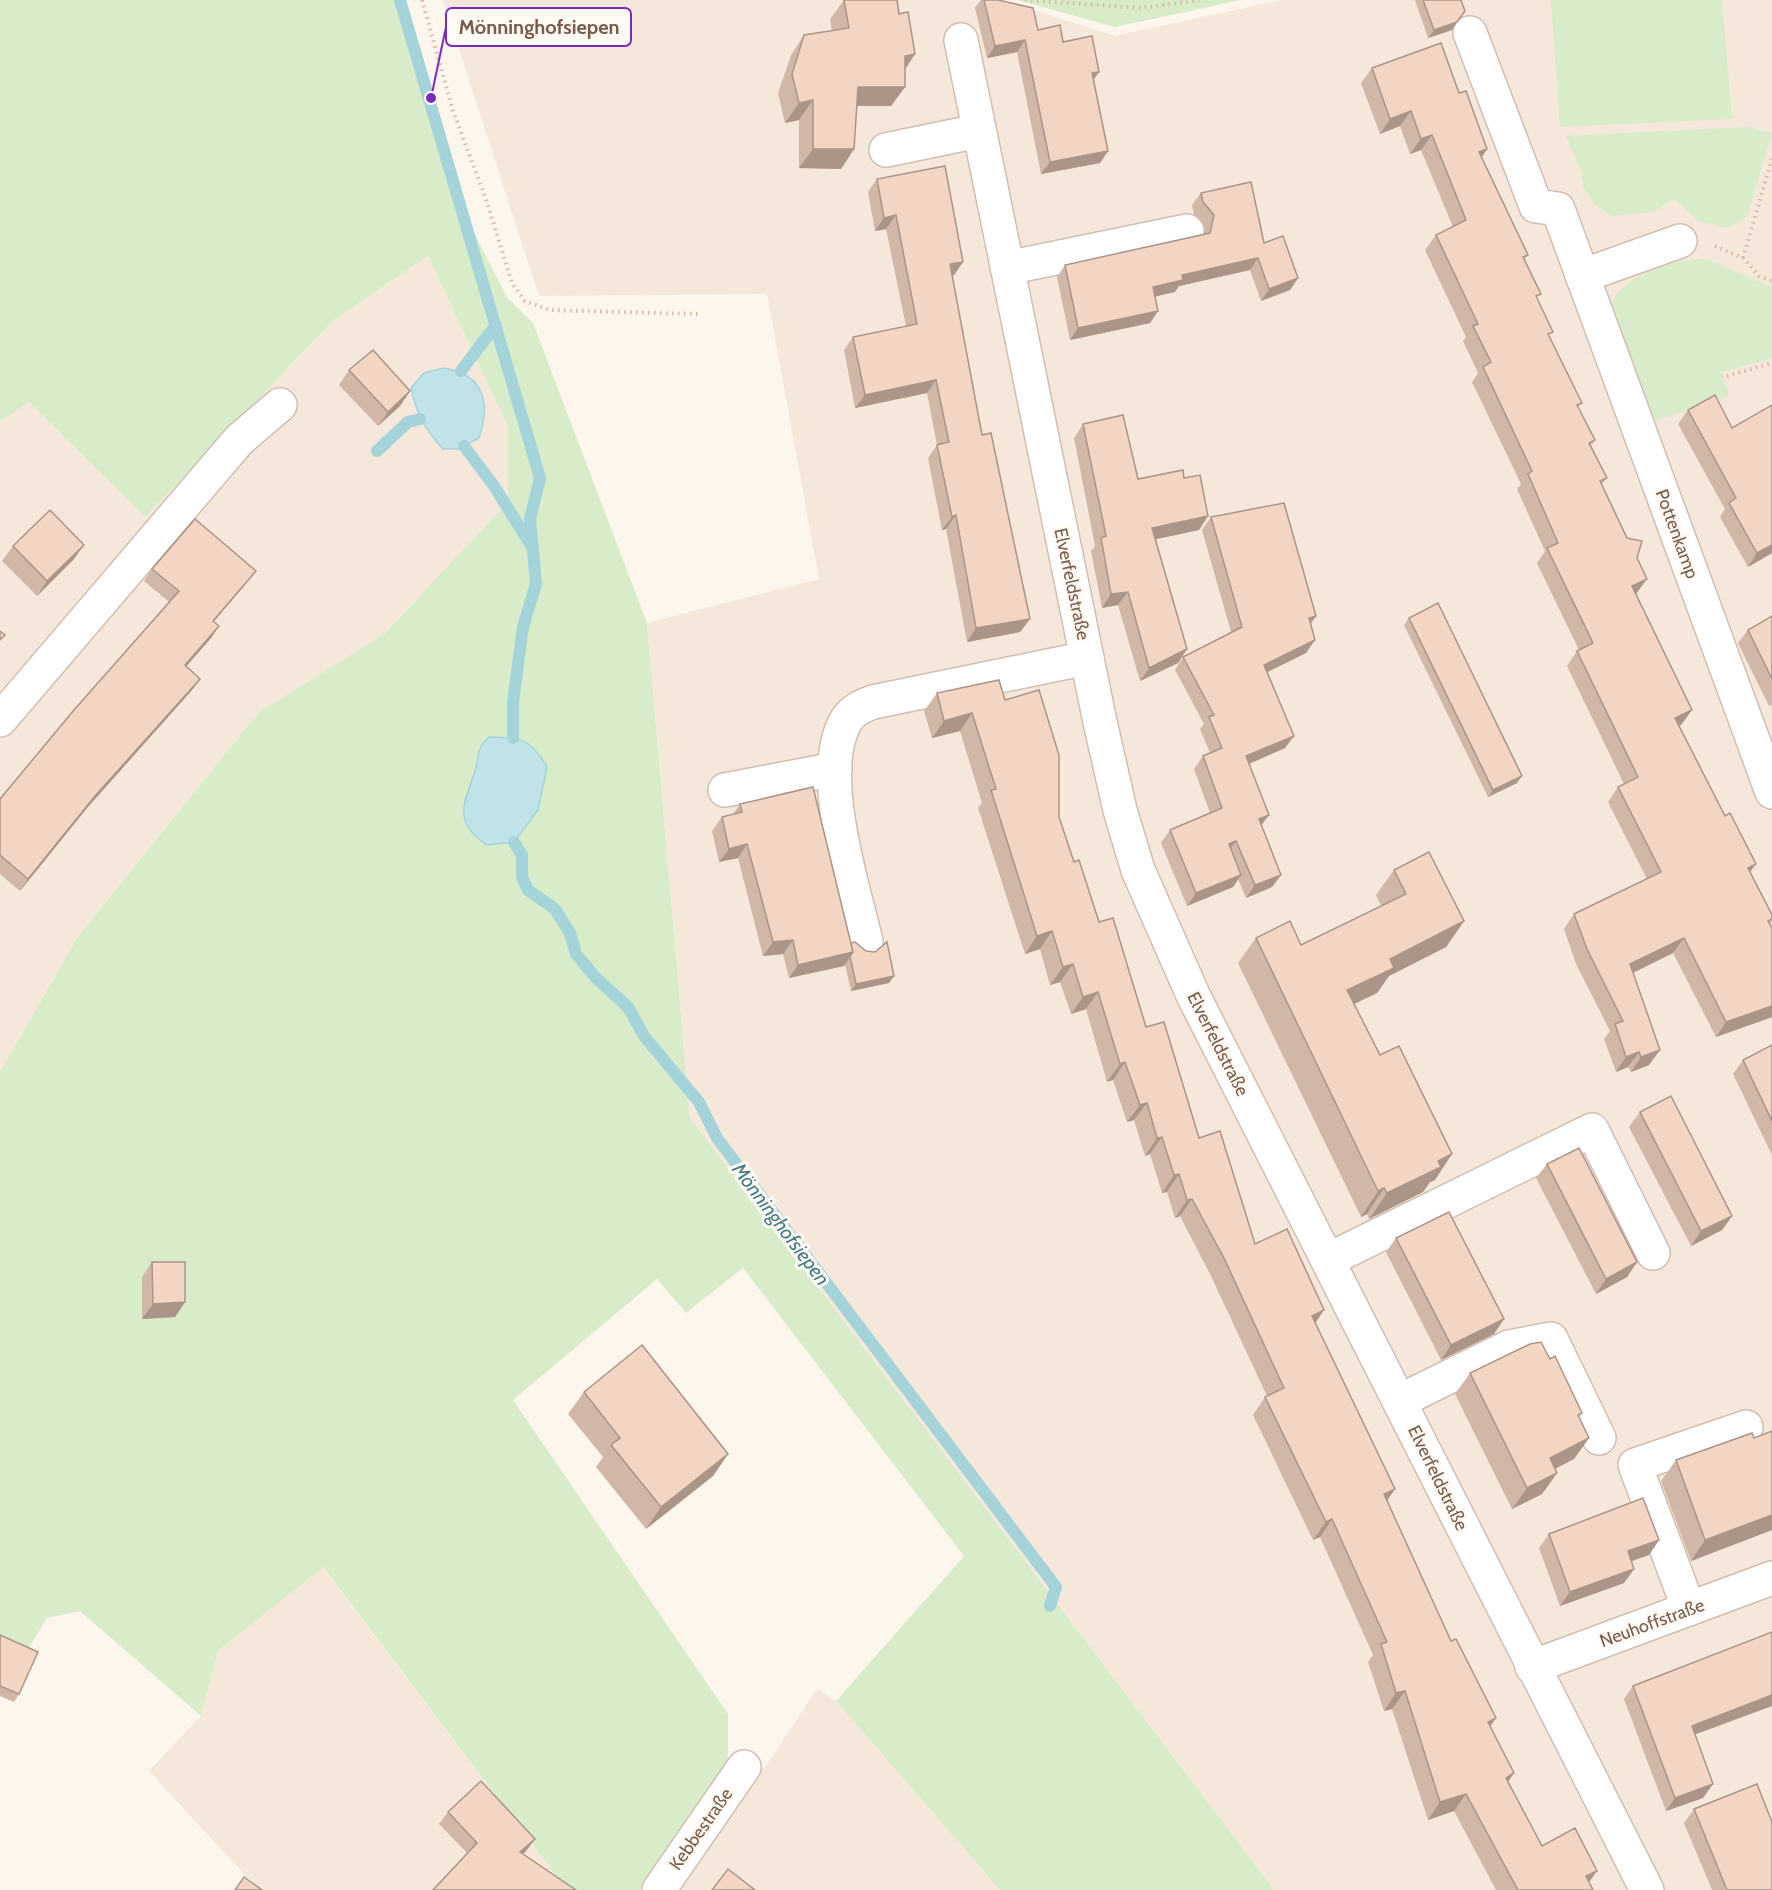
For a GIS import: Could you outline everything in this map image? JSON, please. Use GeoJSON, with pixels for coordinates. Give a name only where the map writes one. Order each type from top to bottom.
{"type":"FeatureCollection","features":[{"type":"Feature","properties":{"kind":"street","name":"Pottenkamp"},"geometry":{"type":"LineString","coordinates":[[1470,33],[1536,206],[1558,209],[1772,792]]}},
{"type":"Feature","properties":{"kind":"street","name":"Elverfeldstraße"},"geometry":{"type":"LineString","coordinates":[[961,40],[1120,810],[1147,891],[1193,995],[1647,1890]]}},
{"type":"Feature","properties":{"kind":"street"},"geometry":{"type":"LineString","coordinates":[[886,150],[978,131]]}},
{"type":"Feature","properties":{"kind":"street"},"geometry":{"type":"LineString","coordinates":[[1007,268],[1187,231]]}},
{"type":"Feature","properties":{"kind":"street"},"geometry":{"type":"LineString","coordinates":[[1582,276],[1680,241]]}},
{"type":"Feature","properties":{"kind":"street"},"geometry":{"type":"LineString","coordinates":[[0,720],[239,440],[280,405]]}},
{"type":"Feature","properties":{"kind":"street"},"geometry":{"type":"LineString","coordinates":[[866,941],[842,840],[835,797],[835,769],[846,721],[855,710],[873,702],[1087,658]]}},
{"type":"Feature","properties":{"kind":"street"},"geometry":{"type":"LineString","coordinates":[[725,790],[835,769]]}},
{"type":"Feature","properties":{"kind":"street"},"geometry":{"type":"LineString","coordinates":[[1328,1260],[1593,1130],[1653,1253]]}},
{"type":"Feature","properties":{"kind":"street"},"geometry":{"type":"LineString","coordinates":[[1400,1401],[1509,1347],[1551,1339],[1599,1438]]}},
{"type":"Feature","properties":{"kind":"street"},"geometry":{"type":"LineString","coordinates":[[1689,1609],[1635,1466],[1746,1427]]}},
{"type":"Feature","properties":{"kind":"street","name":"Neuhoffstraße"},"geometry":{"type":"LineString","coordinates":[[1532,1667],[1772,1578]]}},
{"type":"Feature","properties":{"kind":"street","name":"Kebbestraße"},"geometry":{"type":"LineString","coordinates":[[659,1890],[744,1767]]}},
{"type":"Feature","properties":{"kind":"path"},"geometry":{"type":"LineString","coordinates":[[422,0],[453,111],[486,199],[512,283],[525,301],[550,310],[698,314]]}},
{"type":"Feature","properties":{"kind":"path"},"geometry":{"type":"LineString","coordinates":[[1025,0],[1141,8],[1199,0]]}},
{"type":"Feature","properties":{"kind":"path"},"geometry":{"type":"LineString","coordinates":[[1743,258],[1772,158]]}},
{"type":"Feature","properties":{"kind":"path"},"geometry":{"type":"LineString","coordinates":[[1680,241],[1699,239],[1743,258],[1759,276],[1772,281]]}},
{"type":"Feature","properties":{"kind":"path"},"geometry":{"type":"LineString","coordinates":[[1726,376],[1772,363]]}},
{"type":"Feature","properties":{"kind":"shaded area"},"geometry":{"type":"Polygon","coordinates":[[[443,0],[1003,0],[1115,36],[1281,0],[1772,0],[1772,1890],[1274,1890],[690,1118],[647,623],[819,579],[767,294],[539,296],[443,0]]]}},
{"type":"Feature","properties":{"kind":"shaded area"},"geometry":{"type":"Polygon","coordinates":[[[428,256],[508,427],[508,502],[384,634],[257,714],[77,938],[0,1072],[0,421],[29,402],[145,517],[334,320],[428,256]]]}},
{"type":"Feature","properties":{"kind":"shaded area"},"geometry":{"type":"Polygon","coordinates":[[[322,1567],[567,1890],[259,1890],[149,1771],[201,1716],[218,1651],[322,1567]]]}},
{"type":"Feature","properties":{"kind":"shaded area"},"geometry":{"type":"Polygon","coordinates":[[[817,1689],[836,1701],[1000,1890],[640,1890],[728,1768],[765,1768],[817,1689]]]}},
{"type":"Feature","properties":{"kind":"green space"},"geometry":{"type":"Polygon","coordinates":[[[0,0],[404,0],[471,227],[507,297],[533,323],[647,623],[690,1118],[1274,1890],[1000,1890],[836,1701],[964,1556],[743,1268],[686,1313],[657,1279],[513,1400],[728,1714],[728,1768],[640,1890],[567,1890],[323,1567],[218,1651],[201,1716],[80,1611],[47,1618],[0,1694],[0,1072],[77,938],[258,713],[384,634],[508,502],[508,427],[428,256],[334,320],[145,517],[29,402],[0,421],[0,0]]]}},
{"type":"Feature","properties":{"kind":"green space"},"geometry":{"type":"Polygon","coordinates":[[[1017,0],[1241,0],[1115,27],[1017,0]]]}},
{"type":"Feature","properties":{"kind":"green space"},"geometry":{"type":"Polygon","coordinates":[[[1551,0],[1722,0],[1732,119],[1560,127],[1551,0]]]}},
{"type":"Feature","properties":{"kind":"green space"},"geometry":{"type":"Polygon","coordinates":[[[1747,127],[1772,133],[1748,214],[1743,220],[1726,228],[1699,221],[1674,199],[1653,212],[1611,216],[1594,204],[1584,189],[1580,168],[1566,136],[1747,127]]]}},
{"type":"Feature","properties":{"kind":"green space"},"geometry":{"type":"Polygon","coordinates":[[[1706,259],[1772,287],[1772,358],[1722,372],[1729,396],[1651,422],[1609,310],[1615,298],[1635,278],[1663,265],[1678,261],[1706,259]]]}},
{"type":"Feature","properties":{"kind":"water"},"geometry":{"type":"Polygon","coordinates":[[[443,368],[468,376],[476,383],[484,402],[483,425],[479,438],[459,449],[443,449],[431,434],[422,421],[411,388],[424,373],[443,368]]]}},
{"type":"Feature","properties":{"kind":"water"},"geometry":{"type":"Polygon","coordinates":[[[489,737],[517,739],[530,745],[547,767],[538,810],[514,842],[487,845],[469,828],[464,811],[480,749],[489,737]]]}},
{"type":"Feature","properties":{"kind":"building"},"geometry":{"type":"Polygon","coordinates":[[[844,0],[897,0],[899,14],[908,12],[915,54],[905,56],[905,87],[858,87],[854,149],[813,149],[813,100],[799,103],[792,74],[804,35],[849,28],[844,0]]]}},
{"type":"Feature","properties":{"kind":"building"},"geometry":{"type":"Polygon","coordinates":[[[984,0],[998,0],[1033,8],[1038,30],[1060,25],[1063,42],[1092,36],[1099,72],[1092,73],[1108,151],[1050,162],[1025,40],[995,46],[984,0]]]}},
{"type":"Feature","properties":{"kind":"building"},"geometry":{"type":"Polygon","coordinates":[[[1423,0],[1461,0],[1465,11],[1457,22],[1434,30],[1423,0]]]}},
{"type":"Feature","properties":{"kind":"building"},"geometry":{"type":"Polygon","coordinates":[[[1441,43],[1459,93],[1466,91],[1487,149],[1479,152],[1528,255],[1523,257],[1541,294],[1536,296],[1553,332],[1548,334],[1582,403],[1577,405],[1595,440],[1589,443],[1607,478],[1600,481],[1627,538],[1642,541],[1637,558],[1647,579],[1632,586],[1692,710],[1675,718],[1725,816],[1730,813],[1756,864],[1748,868],[1772,915],[1772,919],[1768,921],[1772,928],[1772,1006],[1726,1022],[1684,938],[1630,964],[1660,1050],[1641,1057],[1639,1052],[1626,1057],[1615,1024],[1623,1021],[1587,949],[1574,914],[1661,872],[1618,787],[1638,777],[1577,651],[1593,643],[1547,548],[1558,543],[1528,474],[1532,471],[1483,367],[1491,362],[1473,326],[1478,324],[1436,235],[1466,220],[1432,135],[1421,139],[1411,111],[1390,119],[1372,68],[1441,43]]]}},
{"type":"Feature","properties":{"kind":"building"},"geometry":{"type":"Polygon","coordinates":[[[945,166],[963,262],[950,264],[982,435],[991,433],[1030,619],[976,628],[956,515],[952,517],[937,445],[949,442],[936,380],[865,395],[853,337],[917,324],[896,215],[884,218],[877,179],[945,166]]]}},
{"type":"Feature","properties":{"kind":"building"},"geometry":{"type":"Polygon","coordinates":[[[1251,182],[1264,243],[1283,236],[1298,278],[1269,289],[1258,258],[1182,275],[1183,280],[1153,287],[1158,311],[1078,328],[1065,265],[1210,233],[1214,215],[1203,202],[1201,193],[1251,182]]]}},
{"type":"Feature","properties":{"kind":"building"},"geometry":{"type":"Polygon","coordinates":[[[373,350],[410,391],[388,412],[349,370],[373,350]]]}},
{"type":"Feature","properties":{"kind":"building"},"geometry":{"type":"Polygon","coordinates":[[[1715,395],[1732,428],[1772,405],[1772,545],[1757,553],[1729,503],[1736,498],[1688,410],[1715,395]]]}},
{"type":"Feature","properties":{"kind":"building"},"geometry":{"type":"Polygon","coordinates":[[[1123,415],[1138,479],[1183,470],[1184,478],[1200,475],[1208,516],[1152,528],[1187,649],[1149,668],[1128,592],[1111,594],[1101,538],[1106,536],[1083,424],[1123,415]]]}},
{"type":"Feature","properties":{"kind":"building"},"geometry":{"type":"Polygon","coordinates":[[[1284,503],[1316,616],[1309,618],[1315,640],[1264,665],[1294,736],[1246,756],[1269,815],[1259,819],[1281,875],[1255,885],[1236,841],[1229,844],[1241,875],[1196,893],[1170,830],[1222,808],[1203,756],[1222,748],[1209,717],[1214,715],[1183,657],[1242,627],[1211,517],[1284,503]]]}},
{"type":"Feature","properties":{"kind":"building"},"geometry":{"type":"Polygon","coordinates":[[[50,510],[84,545],[47,581],[13,546],[50,510]]]}},
{"type":"Feature","properties":{"kind":"building"},"geometry":{"type":"Polygon","coordinates":[[[195,519],[256,571],[213,621],[219,626],[185,665],[200,679],[95,796],[28,879],[0,855],[0,799],[74,710],[179,591],[152,569],[195,519]]]}},
{"type":"Feature","properties":{"kind":"building"},"geometry":{"type":"Polygon","coordinates":[[[1438,603],[1522,776],[1493,790],[1409,618],[1438,603]]]}},
{"type":"Feature","properties":{"kind":"building"},"geometry":{"type":"Polygon","coordinates":[[[1772,616],[1772,679],[1748,630],[1772,616]]]}},
{"type":"Feature","properties":{"kind":"building"},"geometry":{"type":"Polygon","coordinates":[[[999,680],[1005,700],[1039,690],[1059,755],[1059,817],[1074,862],[1079,860],[1099,922],[1113,918],[1146,1027],[1164,1022],[1199,1138],[1220,1131],[1255,1244],[1287,1229],[1324,1310],[1312,1316],[1395,1489],[1384,1494],[1451,1641],[1456,1639],[1496,1718],[1488,1722],[1514,1773],[1506,1778],[1542,1846],[1575,1828],[1597,1871],[1586,1876],[1593,1890],[1518,1890],[1466,1794],[1440,1802],[1405,1691],[1396,1693],[1381,1644],[1387,1642],[1332,1519],[1326,1522],[1265,1397],[1284,1388],[1224,1258],[1192,1199],[1187,1200],[1179,1174],[1174,1175],[1162,1137],[1157,1138],[1147,1103],[1140,1105],[1125,1062],[1120,1064],[1098,992],[1083,997],[1073,964],[1063,967],[1052,931],[1037,936],[991,790],[996,789],[972,713],[944,721],[937,693],[999,680]]]}},
{"type":"Feature","properties":{"kind":"building"},"geometry":{"type":"Polygon","coordinates":[[[813,787],[853,952],[798,965],[793,940],[773,942],[747,844],[729,849],[722,817],[742,812],[740,804],[813,787]]]}},
{"type":"Feature","properties":{"kind":"building"},"geometry":{"type":"Polygon","coordinates":[[[1429,852],[1464,921],[1390,959],[1394,968],[1347,990],[1380,1055],[1399,1046],[1452,1154],[1438,1161],[1441,1167],[1387,1193],[1384,1188],[1378,1191],[1256,938],[1290,921],[1301,945],[1406,894],[1394,870],[1429,852]]]}},
{"type":"Feature","properties":{"kind":"building"},"geometry":{"type":"Polygon","coordinates":[[[855,942],[866,951],[875,952],[887,942],[894,976],[856,984],[850,956],[853,952],[851,943],[855,942]]]}},
{"type":"Feature","properties":{"kind":"building"},"geometry":{"type":"Polygon","coordinates":[[[1772,1045],[1772,1121],[1743,1060],[1772,1045]]]}},
{"type":"Feature","properties":{"kind":"building"},"geometry":{"type":"Polygon","coordinates":[[[1671,1096],[1732,1216],[1701,1231],[1640,1112],[1671,1096]]]}},
{"type":"Feature","properties":{"kind":"building"},"geometry":{"type":"Polygon","coordinates":[[[1579,1148],[1637,1262],[1606,1279],[1547,1164],[1579,1148]]]}},
{"type":"Feature","properties":{"kind":"building"},"geometry":{"type":"Polygon","coordinates":[[[1449,1212],[1504,1319],[1451,1345],[1396,1238],[1449,1212]]]}},
{"type":"Feature","properties":{"kind":"building"},"geometry":{"type":"Polygon","coordinates":[[[152,1262],[185,1262],[185,1302],[153,1304],[152,1262]]]}},
{"type":"Feature","properties":{"kind":"building"},"geometry":{"type":"Polygon","coordinates":[[[1541,1342],[1550,1359],[1555,1356],[1582,1413],[1578,1415],[1589,1438],[1550,1458],[1557,1473],[1527,1488],[1470,1373],[1530,1344],[1541,1342]]]}},
{"type":"Feature","properties":{"kind":"building"},"geometry":{"type":"Polygon","coordinates":[[[642,1345],[728,1454],[661,1507],[611,1445],[620,1438],[584,1392],[642,1345]]]}},
{"type":"Feature","properties":{"kind":"building"},"geometry":{"type":"Polygon","coordinates":[[[1772,1431],[1772,1515],[1705,1540],[1676,1460],[1752,1433],[1754,1438],[1772,1431]]]}},
{"type":"Feature","properties":{"kind":"building"},"geometry":{"type":"Polygon","coordinates":[[[1643,1498],[1659,1540],[1628,1551],[1634,1569],[1570,1592],[1549,1534],[1643,1498]]]}},
{"type":"Feature","properties":{"kind":"building"},"geometry":{"type":"Polygon","coordinates":[[[1772,1632],[1772,1695],[1692,1726],[1713,1784],[1675,1798],[1633,1686],[1772,1632]]]}},
{"type":"Feature","properties":{"kind":"building"},"geometry":{"type":"Polygon","coordinates":[[[0,1635],[38,1652],[19,1694],[0,1686],[0,1635]]]}},
{"type":"Feature","properties":{"kind":"building"},"geometry":{"type":"Polygon","coordinates":[[[481,1781],[535,1839],[520,1852],[576,1890],[433,1890],[477,1843],[448,1812],[481,1781]]]}},
{"type":"Feature","properties":{"kind":"building"},"geometry":{"type":"Polygon","coordinates":[[[1757,1784],[1772,1822],[1772,1890],[1727,1890],[1694,1809],[1757,1784]]]}},
{"type":"Feature","properties":{"kind":"building"},"geometry":{"type":"Polygon","coordinates":[[[728,1869],[755,1890],[712,1890],[728,1869]]]}},
{"type":"Feature","properties":{"kind":"building"},"geometry":{"type":"Polygon","coordinates":[[[244,1877],[262,1890],[235,1890],[244,1877]]]}},
{"type":"Feature","properties":{"kind":"waterway","name":"Mönninghofsiepen"},"geometry":{"type":"LineString","coordinates":[[400,0],[540,478],[530,519],[536,584],[523,627],[513,702],[513,738]]}},
{"type":"Feature","properties":{"kind":"waterway"},"geometry":{"type":"LineString","coordinates":[[461,371],[496,325]]}},
{"type":"Feature","properties":{"kind":"waterway"},"geometry":{"type":"LineString","coordinates":[[377,451],[408,422],[420,419]]}},
{"type":"Feature","properties":{"kind":"waterway"},"geometry":{"type":"LineString","coordinates":[[464,446],[494,486],[532,547]]}},
{"type":"Feature","properties":{"kind":"waterway","name":"Mönninghofsiepen"},"geometry":{"type":"LineString","coordinates":[[514,842],[522,855],[522,877],[528,890],[555,909],[570,933],[576,954],[596,978],[628,1007],[644,1036],[699,1102],[717,1138],[1056,1587],[1050,1606]]}},
{"type":"Feature","properties":{"kind":"place","name":"Mönninghofsiepen"},"geometry":{"type":"Point","coordinates":[431,98]}}]}
